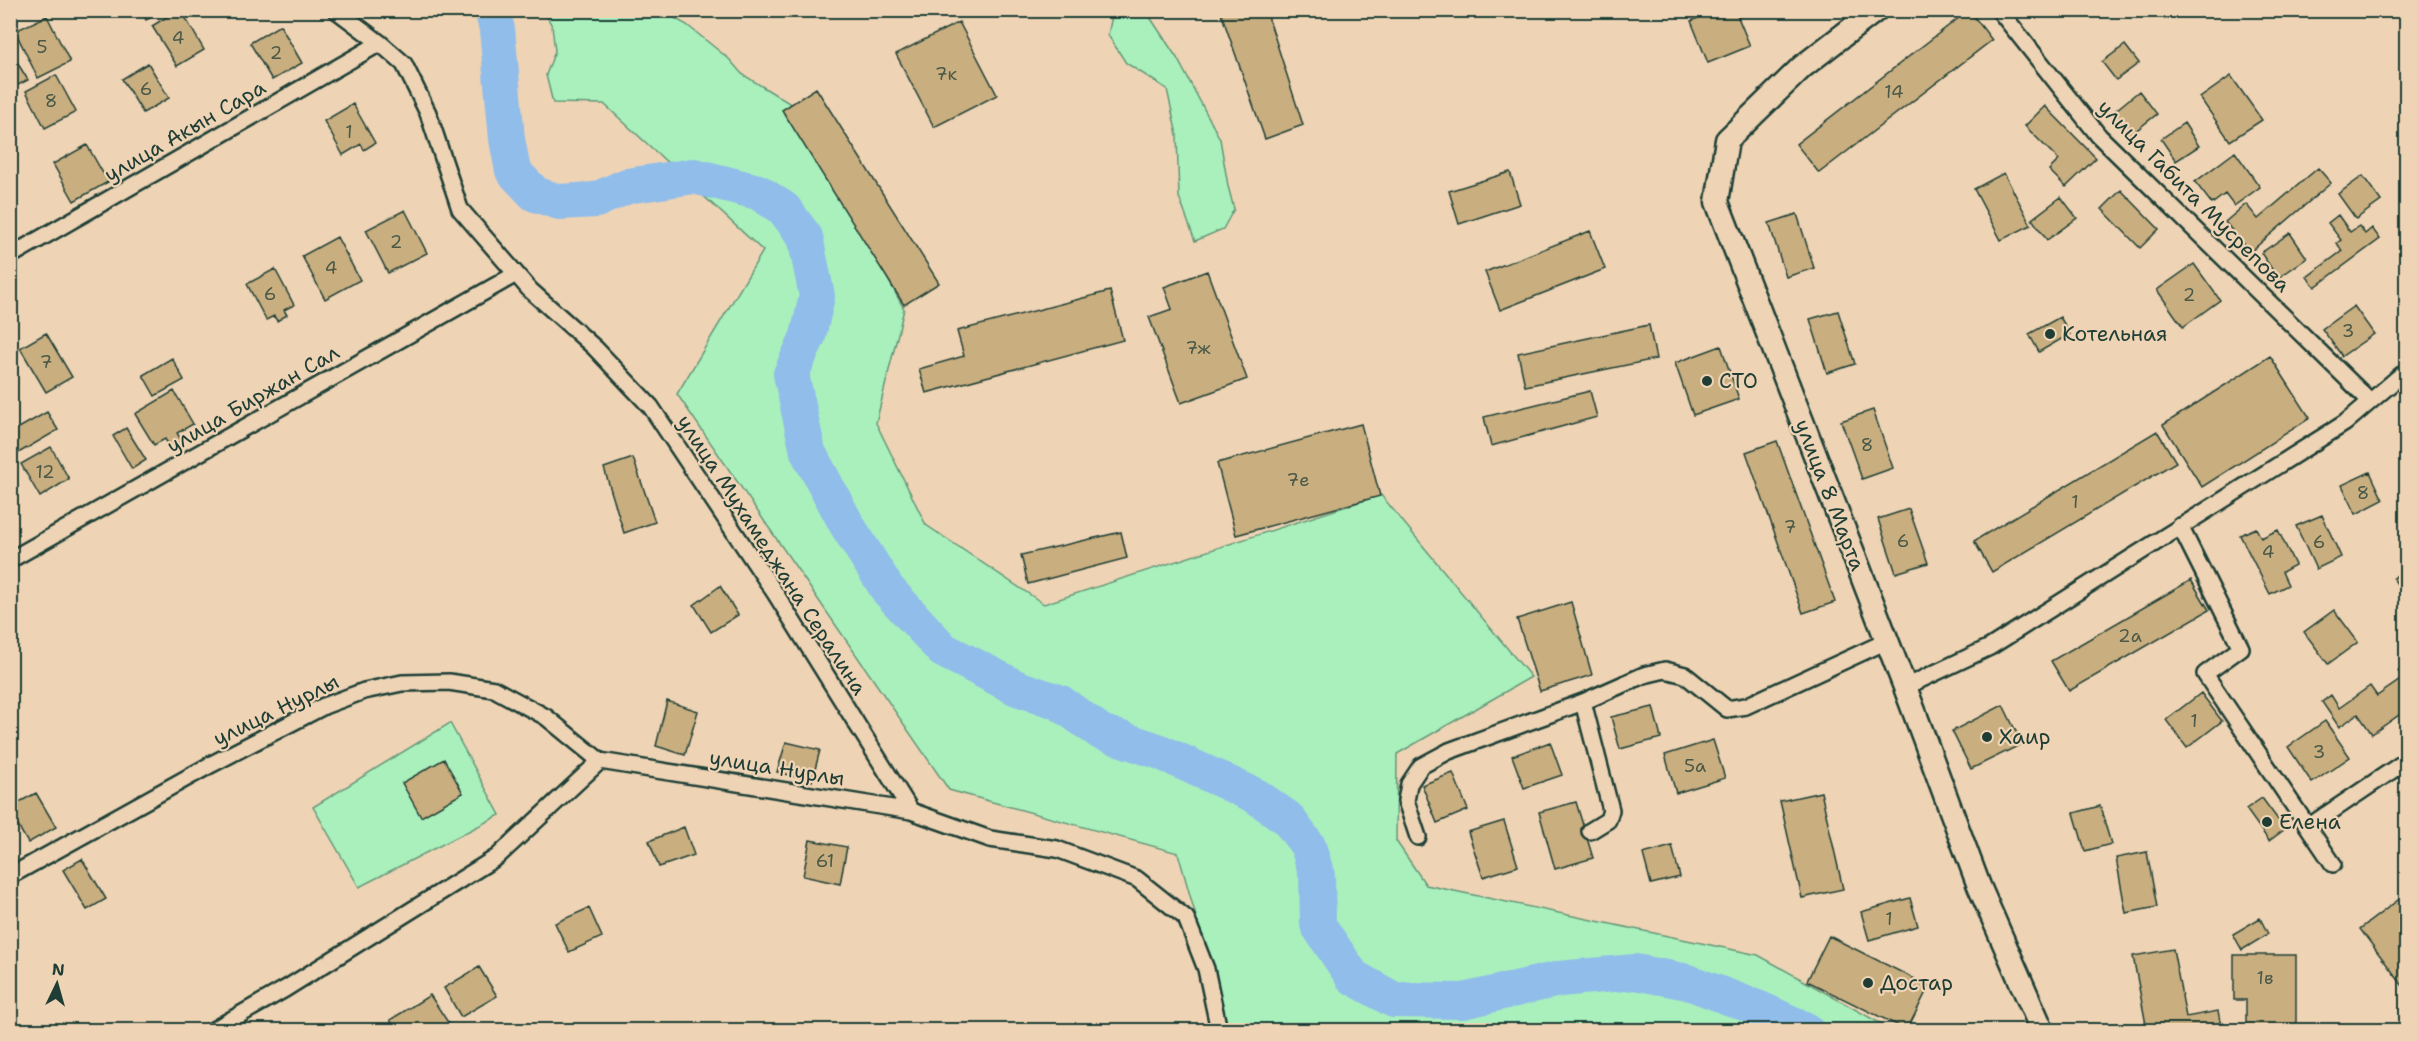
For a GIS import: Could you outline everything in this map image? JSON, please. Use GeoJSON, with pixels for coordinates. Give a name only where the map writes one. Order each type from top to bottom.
{"type":"FeatureCollection","features":[{"type":"Feature","properties":{"kind":"street","name":"улица Мухамеджана Сералина"},"geometry":{"type":"LineString","coordinates":[[336,10],[404,64],[428,114],[460,209],[530,290],[595,348],[651,407],[774,593],[911,811]]}},
{"type":"Feature","properties":{"kind":"street","name":"улица Габита Мусрепова"},"geometry":{"type":"LineString","coordinates":[[1999,10],[2099,136],[2370,401]]}},
{"type":"Feature","properties":{"kind":"street","name":"улица 8 Марта"},"geometry":{"type":"LineString","coordinates":[[1863,15],[1802,67],[1726,140],[1717,202],[1905,687],[1979,886],[2042,1030]]}},
{"type":"Feature","properties":{"kind":"street","name":"улица Акын Сара"},"geometry":{"type":"LineString","coordinates":[[10,256],[380,43]]}},
{"type":"Feature","properties":{"kind":"street","name":"улица Биржан Сал"},"geometry":{"type":"LineString","coordinates":[[10,561],[516,274]]}},
{"type":"Feature","properties":{"kind":"street"},"geometry":{"type":"LineString","coordinates":[[1905,687],[1990,646],[2344,423],[2406,371]]}},
{"type":"Feature","properties":{"kind":"street"},"geometry":{"type":"LineString","coordinates":[[2180,526],[2241,648],[2205,674],[2333,864]]}},
{"type":"Feature","properties":{"kind":"street"},"geometry":{"type":"LineString","coordinates":[[1418,837],[1406,801],[1409,784],[1421,766],[1449,751],[1584,702],[1644,675],[1665,670],[1685,675],[1727,709],[1746,706],[1887,641]]}},
{"type":"Feature","properties":{"kind":"street","name":"улица Нурлы"},"geometry":{"type":"LineString","coordinates":[[10,876],[212,764],[324,706],[364,691],[402,683],[449,682],[494,689],[546,717],[600,761],[911,811]]}},
{"type":"Feature","properties":{"kind":"street"},"geometry":{"type":"LineString","coordinates":[[1584,702],[1611,810],[1608,820],[1590,831]]}},
{"type":"Feature","properties":{"kind":"street"},"geometry":{"type":"LineString","coordinates":[[213,1030],[285,989],[497,857],[600,761]]}},
{"type":"Feature","properties":{"kind":"street"},"geometry":{"type":"LineString","coordinates":[[2308,827],[2406,761]]}},
{"type":"Feature","properties":{"kind":"street"},"geometry":{"type":"LineString","coordinates":[[911,811],[990,839],[1057,849],[1137,879],[1185,918],[1206,969],[1219,1030]]}},
{"type":"Feature","properties":{"kind":"green space"},"geometry":{"type":"Polygon","coordinates":[[[544,11],[662,11],[687,25],[729,59],[742,74],[794,106],[904,309],[876,423],[926,525],[1044,604],[1381,495],[1531,677],[1397,754],[1396,841],[1426,885],[1758,955],[1892,1030],[1231,1030],[1226,1022],[1178,853],[949,790],[677,394],[763,251],[604,104],[553,103],[546,75],[555,51],[552,26],[544,11]]]}},
{"type":"Feature","properties":{"kind":"green space"},"geometry":{"type":"Polygon","coordinates":[[[1113,11],[1146,11],[1177,58],[1220,139],[1234,209],[1223,229],[1195,241],[1179,197],[1177,135],[1167,89],[1126,63],[1108,35],[1113,11]]]}},
{"type":"Feature","properties":{"kind":"green space"},"geometry":{"type":"Polygon","coordinates":[[[450,723],[500,815],[359,887],[313,807],[450,723]]]}},
{"type":"Feature","properties":{"kind":"building"},"geometry":{"type":"Polygon","coordinates":[[[141,10],[165,10],[146,20],[141,10]]]}},
{"type":"Feature","properties":{"kind":"building"},"geometry":{"type":"Polygon","coordinates":[[[181,10],[204,50],[177,66],[152,26],[181,10]]]}},
{"type":"Feature","properties":{"kind":"building"},"geometry":{"type":"Polygon","coordinates":[[[1220,10],[1266,10],[1303,125],[1265,139],[1220,10]]]}},
{"type":"Feature","properties":{"kind":"building"},"geometry":{"type":"Polygon","coordinates":[[[1717,10],[1735,10],[1750,46],[1708,63],[1691,21],[1717,10]]]}},
{"type":"Feature","properties":{"kind":"building"},"geometry":{"type":"Polygon","coordinates":[[[1969,10],[1992,40],[1819,173],[1796,144],[1969,10]]]}},
{"type":"Feature","properties":{"kind":"building"},"geometry":{"type":"Polygon","coordinates":[[[47,16],[70,62],[38,78],[15,31],[47,16]]]}},
{"type":"Feature","properties":{"kind":"building"},"geometry":{"type":"Polygon","coordinates":[[[959,22],[997,95],[934,127],[896,54],[959,22]]]}},
{"type":"Feature","properties":{"kind":"building"},"geometry":{"type":"Polygon","coordinates":[[[280,25],[302,63],[272,80],[250,43],[280,25]]]}},
{"type":"Feature","properties":{"kind":"building"},"geometry":{"type":"Polygon","coordinates":[[[2125,45],[2139,63],[2116,80],[2102,62],[2125,45]]]}},
{"type":"Feature","properties":{"kind":"building"},"geometry":{"type":"Polygon","coordinates":[[[10,51],[28,80],[10,89],[10,51]]]}},
{"type":"Feature","properties":{"kind":"building"},"geometry":{"type":"Polygon","coordinates":[[[148,63],[169,98],[143,113],[122,79],[148,63]]]}},
{"type":"Feature","properties":{"kind":"building"},"geometry":{"type":"Polygon","coordinates":[[[56,75],[76,112],[45,128],[26,91],[56,75]]]}},
{"type":"Feature","properties":{"kind":"building"},"geometry":{"type":"Polygon","coordinates":[[[2231,76],[2262,120],[2230,141],[2200,98],[2231,76]]]}},
{"type":"Feature","properties":{"kind":"building"},"geometry":{"type":"Polygon","coordinates":[[[816,88],[939,283],[904,305],[782,110],[816,88]]]}},
{"type":"Feature","properties":{"kind":"building"},"geometry":{"type":"Polygon","coordinates":[[[2139,91],[2157,114],[2129,136],[2111,114],[2139,91]]]}},
{"type":"Feature","properties":{"kind":"building"},"geometry":{"type":"Polygon","coordinates":[[[353,104],[375,143],[364,150],[361,144],[343,155],[324,121],[353,104]]]}},
{"type":"Feature","properties":{"kind":"building"},"geometry":{"type":"Polygon","coordinates":[[[2045,106],[2096,158],[2066,187],[2049,170],[2059,160],[2025,126],[2045,106]]]}},
{"type":"Feature","properties":{"kind":"building"},"geometry":{"type":"Polygon","coordinates":[[[2184,123],[2199,146],[2176,161],[2161,139],[2184,123]]]}},
{"type":"Feature","properties":{"kind":"building"},"geometry":{"type":"Polygon","coordinates":[[[87,145],[108,182],[74,201],[53,164],[87,145]]]}},
{"type":"Feature","properties":{"kind":"building"},"geometry":{"type":"Polygon","coordinates":[[[2235,152],[2260,187],[2234,206],[2225,194],[2212,204],[2195,182],[2235,152]]]}},
{"type":"Feature","properties":{"kind":"building"},"geometry":{"type":"Polygon","coordinates":[[[2318,168],[2331,183],[2250,252],[2225,222],[2246,204],[2258,219],[2318,168]]]}},
{"type":"Feature","properties":{"kind":"building"},"geometry":{"type":"Polygon","coordinates":[[[1510,172],[1520,204],[1459,224],[1449,191],[1510,172]]]}},
{"type":"Feature","properties":{"kind":"building"},"geometry":{"type":"Polygon","coordinates":[[[2004,173],[2031,225],[2001,240],[1974,189],[2004,173]]]}},
{"type":"Feature","properties":{"kind":"building"},"geometry":{"type":"Polygon","coordinates":[[[2363,176],[2381,201],[2356,219],[2338,194],[2363,176]]]}},
{"type":"Feature","properties":{"kind":"building"},"geometry":{"type":"Polygon","coordinates":[[[2121,190],[2159,229],[2140,248],[2102,209],[2121,190]]]}},
{"type":"Feature","properties":{"kind":"building"},"geometry":{"type":"Polygon","coordinates":[[[2061,197],[2077,218],[2047,240],[2032,219],[2061,197]]]}},
{"type":"Feature","properties":{"kind":"building"},"geometry":{"type":"Polygon","coordinates":[[[405,210],[427,253],[388,273],[366,230],[405,210]]]}},
{"type":"Feature","properties":{"kind":"building"},"geometry":{"type":"Polygon","coordinates":[[[1797,214],[1814,268],[1786,277],[1769,223],[1797,214]]]}},
{"type":"Feature","properties":{"kind":"building"},"geometry":{"type":"Polygon","coordinates":[[[2338,215],[2350,232],[2359,226],[2365,234],[2372,228],[2380,239],[2315,287],[2307,277],[2342,251],[2337,243],[2341,240],[2328,223],[2338,215]]]}},
{"type":"Feature","properties":{"kind":"building"},"geometry":{"type":"Polygon","coordinates":[[[1590,231],[1605,269],[1500,310],[1485,272],[1590,231]]]}},
{"type":"Feature","properties":{"kind":"building"},"geometry":{"type":"Polygon","coordinates":[[[2290,233],[2307,258],[2278,278],[2261,253],[2290,233]]]}},
{"type":"Feature","properties":{"kind":"building"},"geometry":{"type":"Polygon","coordinates":[[[337,237],[360,280],[325,299],[302,256],[337,237]]]}},
{"type":"Feature","properties":{"kind":"building"},"geometry":{"type":"Polygon","coordinates":[[[2194,264],[2220,300],[2183,327],[2157,290],[2194,264]]]}},
{"type":"Feature","properties":{"kind":"building"},"geometry":{"type":"Polygon","coordinates":[[[275,269],[294,305],[284,310],[287,315],[277,321],[274,316],[266,320],[247,284],[275,269]]]}},
{"type":"Feature","properties":{"kind":"building"},"geometry":{"type":"Polygon","coordinates":[[[1207,271],[1247,379],[1181,403],[1149,317],[1172,309],[1164,287],[1207,271]]]}},
{"type":"Feature","properties":{"kind":"building"},"geometry":{"type":"Polygon","coordinates":[[[1110,291],[1123,340],[926,393],[919,369],[964,356],[957,331],[1110,291]]]}},
{"type":"Feature","properties":{"kind":"building"},"geometry":{"type":"Polygon","coordinates":[[[2354,306],[2374,334],[2342,356],[2322,329],[2354,306]]]}},
{"type":"Feature","properties":{"kind":"building"},"geometry":{"type":"Polygon","coordinates":[[[1838,311],[1855,364],[1827,373],[1810,319],[1838,311]]]}},
{"type":"Feature","properties":{"kind":"building","name":"Котельная"},"geometry":{"type":"Polygon","coordinates":[[[2060,317],[2070,334],[2039,352],[2029,334],[2060,317]]]}},
{"type":"Feature","properties":{"kind":"building"},"geometry":{"type":"Polygon","coordinates":[[[1649,325],[1656,359],[1525,386],[1518,353],[1649,325]]]}},
{"type":"Feature","properties":{"kind":"building"},"geometry":{"type":"Polygon","coordinates":[[[46,333],[72,377],[46,392],[20,348],[46,333]]]}},
{"type":"Feature","properties":{"kind":"building","name":"СТО"},"geometry":{"type":"Polygon","coordinates":[[[1721,346],[1739,399],[1693,415],[1675,363],[1721,346]]]}},
{"type":"Feature","properties":{"kind":"building"},"geometry":{"type":"Polygon","coordinates":[[[2270,356],[2310,418],[2202,487],[2163,425],[2270,356]]]}},
{"type":"Feature","properties":{"kind":"building"},"geometry":{"type":"Polygon","coordinates":[[[172,358],[184,380],[155,396],[143,375],[172,358]]]}},
{"type":"Feature","properties":{"kind":"building"},"geometry":{"type":"Polygon","coordinates":[[[174,391],[193,424],[177,433],[182,441],[170,447],[165,439],[154,445],[135,414],[174,391]]]}},
{"type":"Feature","properties":{"kind":"building"},"geometry":{"type":"Polygon","coordinates":[[[1590,391],[1597,417],[1491,446],[1484,417],[1590,391]]]}},
{"type":"Feature","properties":{"kind":"building"},"geometry":{"type":"Polygon","coordinates":[[[1873,410],[1893,468],[1862,479],[1841,421],[1873,410]]]}},
{"type":"Feature","properties":{"kind":"building"},"geometry":{"type":"Polygon","coordinates":[[[47,412],[58,430],[15,455],[10,448],[10,433],[47,412]]]}},
{"type":"Feature","properties":{"kind":"building"},"geometry":{"type":"Polygon","coordinates":[[[1361,424],[1380,496],[1236,535],[1217,463],[1361,424]]]}},
{"type":"Feature","properties":{"kind":"building"},"geometry":{"type":"Polygon","coordinates":[[[126,428],[146,460],[132,469],[113,436],[126,428]]]}},
{"type":"Feature","properties":{"kind":"building"},"geometry":{"type":"Polygon","coordinates":[[[2157,431],[2176,462],[1992,572],[1974,541],[2157,431]]]}},
{"type":"Feature","properties":{"kind":"building"},"geometry":{"type":"Polygon","coordinates":[[[1777,441],[1835,602],[1803,613],[1746,452],[1777,441]]]}},
{"type":"Feature","properties":{"kind":"building"},"geometry":{"type":"Polygon","coordinates":[[[51,447],[69,479],[40,497],[21,464],[51,447]]]}},
{"type":"Feature","properties":{"kind":"building"},"geometry":{"type":"Polygon","coordinates":[[[633,458],[655,522],[624,533],[604,468],[633,458]]]}},
{"type":"Feature","properties":{"kind":"building"},"geometry":{"type":"Polygon","coordinates":[[[2370,472],[2383,500],[2356,514],[2342,485],[2370,472]]]}},
{"type":"Feature","properties":{"kind":"building"},"geometry":{"type":"Polygon","coordinates":[[[1909,509],[1928,563],[1896,573],[1878,519],[1909,509]]]}},
{"type":"Feature","properties":{"kind":"building"},"geometry":{"type":"Polygon","coordinates":[[[2322,515],[2341,557],[2316,569],[2296,526],[2322,515]]]}},
{"type":"Feature","properties":{"kind":"building"},"geometry":{"type":"Polygon","coordinates":[[[2256,528],[2261,538],[2278,530],[2295,565],[2282,572],[2288,585],[2270,594],[2240,535],[2256,528]]]}},
{"type":"Feature","properties":{"kind":"building"},"geometry":{"type":"Polygon","coordinates":[[[1121,532],[1127,558],[1028,584],[1021,555],[1121,532]]]}},
{"type":"Feature","properties":{"kind":"building"},"geometry":{"type":"Polygon","coordinates":[[[2406,569],[2406,598],[2393,578],[2406,569]]]}},
{"type":"Feature","properties":{"kind":"building"},"geometry":{"type":"Polygon","coordinates":[[[2191,580],[2209,610],[2069,691],[2051,661],[2191,580]]]}},
{"type":"Feature","properties":{"kind":"building"},"geometry":{"type":"Polygon","coordinates":[[[720,586],[738,615],[711,632],[694,605],[720,586]]]}},
{"type":"Feature","properties":{"kind":"building"},"geometry":{"type":"Polygon","coordinates":[[[1571,602],[1592,675],[1540,691],[1517,619],[1571,602]]]}},
{"type":"Feature","properties":{"kind":"building"},"geometry":{"type":"Polygon","coordinates":[[[2334,610],[2358,642],[2328,664],[2304,632],[2334,610]]]}},
{"type":"Feature","properties":{"kind":"building"},"geometry":{"type":"Polygon","coordinates":[[[2406,665],[2406,710],[2372,734],[2358,714],[2339,727],[2322,702],[2331,695],[2339,708],[2370,686],[2377,696],[2403,678],[2398,671],[2406,665]]]}},
{"type":"Feature","properties":{"kind":"building"},"geometry":{"type":"Polygon","coordinates":[[[2201,693],[2222,721],[2187,748],[2166,720],[2201,693]]]}},
{"type":"Feature","properties":{"kind":"building"},"geometry":{"type":"Polygon","coordinates":[[[667,701],[698,711],[685,755],[656,746],[667,701]]]}},
{"type":"Feature","properties":{"kind":"building","name":"Хаир"},"geometry":{"type":"Polygon","coordinates":[[[2003,705],[2022,744],[1971,769],[1952,731],[2003,705]]]}},
{"type":"Feature","properties":{"kind":"building"},"geometry":{"type":"Polygon","coordinates":[[[1653,707],[1661,738],[1620,749],[1611,717],[1653,707]]]}},
{"type":"Feature","properties":{"kind":"building"},"geometry":{"type":"Polygon","coordinates":[[[2325,721],[2350,757],[2312,783],[2288,747],[2325,721]]]}},
{"type":"Feature","properties":{"kind":"building"},"geometry":{"type":"Polygon","coordinates":[[[1713,740],[1725,778],[1676,793],[1665,755],[1713,740]]]}},
{"type":"Feature","properties":{"kind":"building"},"geometry":{"type":"Polygon","coordinates":[[[786,742],[820,750],[812,781],[777,772],[786,742]]]}},
{"type":"Feature","properties":{"kind":"building"},"geometry":{"type":"Polygon","coordinates":[[[1550,742],[1562,775],[1524,788],[1512,756],[1550,742]]]}},
{"type":"Feature","properties":{"kind":"building"},"geometry":{"type":"Polygon","coordinates":[[[444,759],[463,793],[421,817],[402,783],[444,759]]]}},
{"type":"Feature","properties":{"kind":"building"},"geometry":{"type":"Polygon","coordinates":[[[1453,773],[1468,810],[1437,823],[1422,785],[1453,773]]]}},
{"type":"Feature","properties":{"kind":"building"},"geometry":{"type":"Polygon","coordinates":[[[1821,792],[1843,889],[1802,898],[1780,801],[1821,792]]]}},
{"type":"Feature","properties":{"kind":"building"},"geometry":{"type":"Polygon","coordinates":[[[36,793],[56,827],[28,843],[10,812],[10,807],[36,793]]]}},
{"type":"Feature","properties":{"kind":"building","name":"Елена"},"geometry":{"type":"Polygon","coordinates":[[[2262,798],[2285,829],[2269,841],[2246,809],[2262,798]]]}},
{"type":"Feature","properties":{"kind":"building"},"geometry":{"type":"Polygon","coordinates":[[[1576,802],[1593,858],[1555,869],[1539,812],[1576,802]]]}},
{"type":"Feature","properties":{"kind":"building"},"geometry":{"type":"Polygon","coordinates":[[[2100,806],[2111,844],[2085,851],[2074,813],[2100,806]]]}},
{"type":"Feature","properties":{"kind":"building"},"geometry":{"type":"Polygon","coordinates":[[[1504,821],[1518,866],[1483,877],[1468,832],[1504,821]]]}},
{"type":"Feature","properties":{"kind":"building"},"geometry":{"type":"Polygon","coordinates":[[[684,827],[694,855],[659,867],[649,841],[684,827]]]}},
{"type":"Feature","properties":{"kind":"building"},"geometry":{"type":"Polygon","coordinates":[[[810,840],[847,847],[840,884],[803,876],[810,840]]]}},
{"type":"Feature","properties":{"kind":"building"},"geometry":{"type":"Polygon","coordinates":[[[1672,846],[1680,877],[1651,884],[1643,854],[1672,846]]]}},
{"type":"Feature","properties":{"kind":"building"},"geometry":{"type":"Polygon","coordinates":[[[2147,852],[2157,907],[2126,913],[2116,858],[2147,852]]]}},
{"type":"Feature","properties":{"kind":"building"},"geometry":{"type":"Polygon","coordinates":[[[82,859],[106,899],[87,910],[63,870],[82,859]]]}},
{"type":"Feature","properties":{"kind":"building"},"geometry":{"type":"Polygon","coordinates":[[[2406,894],[2406,990],[2360,929],[2406,894]]]}},
{"type":"Feature","properties":{"kind":"building"},"geometry":{"type":"Polygon","coordinates":[[[1910,898],[1918,926],[1869,940],[1861,912],[1910,898]]]}},
{"type":"Feature","properties":{"kind":"building"},"geometry":{"type":"Polygon","coordinates":[[[589,908],[602,937],[569,952],[555,923],[589,908]]]}},
{"type":"Feature","properties":{"kind":"building"},"geometry":{"type":"Polygon","coordinates":[[[2260,918],[2268,934],[2242,950],[2233,934],[2260,918]]]}},
{"type":"Feature","properties":{"kind":"building","name":"Достар"},"geometry":{"type":"Polygon","coordinates":[[[1829,936],[1929,986],[1907,1030],[1807,981],[1829,936]]]}},
{"type":"Feature","properties":{"kind":"building"},"geometry":{"type":"Polygon","coordinates":[[[2173,949],[2186,1017],[2218,1011],[2222,1030],[2147,1030],[2133,956],[2173,949]]]}},
{"type":"Feature","properties":{"kind":"building"},"geometry":{"type":"Polygon","coordinates":[[[2234,955],[2296,955],[2296,1030],[2246,1030],[2246,1000],[2234,1000],[2234,955]]]}},
{"type":"Feature","properties":{"kind":"building"},"geometry":{"type":"Polygon","coordinates":[[[479,967],[497,996],[461,1017],[444,988],[479,967]]]}},
{"type":"Feature","properties":{"kind":"building"},"geometry":{"type":"Polygon","coordinates":[[[430,995],[451,1027],[445,1030],[396,1030],[390,1020],[430,995]]]}},
{"type":"Feature","properties":{"kind":"waterway"},"geometry":{"type":"LineString","coordinates":[[492,10],[497,29],[507,139],[513,171],[535,194],[559,202],[596,200],[627,186],[694,176],[758,192],[784,209],[805,237],[817,296],[808,336],[791,374],[808,452],[847,525],[888,590],[943,650],[1017,688],[1059,702],[1101,732],[1158,751],[1256,796],[1287,818],[1308,846],[1317,876],[1318,925],[1353,977],[1394,1000],[1463,1001],[1559,979],[1635,972],[1688,982],[1760,1009],[1806,1030]]}},
{"type":"Feature","properties":{"kind":"place","name":"Котельная"},"geometry":{"type":"Point","coordinates":[2050,334]}},
{"type":"Feature","properties":{"kind":"place","name":"СТО"},"geometry":{"type":"Point","coordinates":[1707,381]}},
{"type":"Feature","properties":{"kind":"place","name":"Хаир"},"geometry":{"type":"Point","coordinates":[1987,737]}},
{"type":"Feature","properties":{"kind":"place","name":"Елена"},"geometry":{"type":"Point","coordinates":[2267,822]}},
{"type":"Feature","properties":{"kind":"place","name":"Достар"},"geometry":{"type":"Point","coordinates":[1868,983]}}]}
